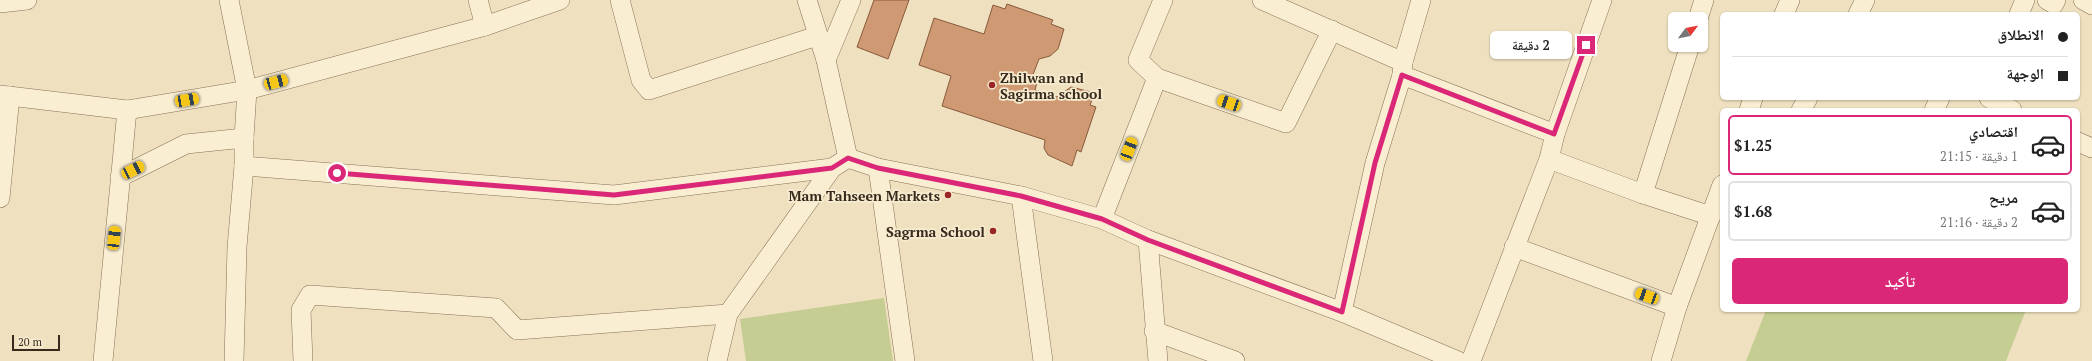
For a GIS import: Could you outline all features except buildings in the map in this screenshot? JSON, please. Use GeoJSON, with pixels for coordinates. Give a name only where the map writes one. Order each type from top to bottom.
{"type":"FeatureCollection","features":[{"type":"Feature","properties":{"kind":"street"},"geometry":{"type":"LineString","coordinates":[[0,3],[26,0]]}},
{"type":"Feature","properties":{"kind":"street"},"geometry":{"type":"LineString","coordinates":[[229,0],[247,90],[244,166],[236,247],[234,361]]}},
{"type":"Feature","properties":{"kind":"street"},"geometry":{"type":"LineString","coordinates":[[478,0],[485,26]]}},
{"type":"Feature","properties":{"kind":"street"},"geometry":{"type":"LineString","coordinates":[[0,198],[5,95],[127,110],[247,90],[485,26],[560,0]]}},
{"type":"Feature","properties":{"kind":"street"},"geometry":{"type":"LineString","coordinates":[[620,0],[641,80],[650,90],[817,36]]}},
{"type":"Feature","properties":{"kind":"street"},"geometry":{"type":"LineString","coordinates":[[712,360],[728,314],[840,163],[826,60],[817,36],[807,0]]}},
{"type":"Feature","properties":{"kind":"street"},"geometry":{"type":"LineString","coordinates":[[826,60],[851,0]]}},
{"type":"Feature","properties":{"kind":"street"},"geometry":{"type":"LineString","coordinates":[[1163,0],[1138,60],[1157,78],[1286,123],[1332,30]]}},
{"type":"Feature","properties":{"kind":"street"},"geometry":{"type":"LineString","coordinates":[[1262,0],[1332,30],[1403,69],[1554,134]]}},
{"type":"Feature","properties":{"kind":"street"},"geometry":{"type":"LineString","coordinates":[[1342,312],[1375,163],[1403,69],[1421,0]]}},
{"type":"Feature","properties":{"kind":"street"},"geometry":{"type":"LineString","coordinates":[[1471,361],[1514,246],[1549,159],[1554,134],[1602,0]]}},
{"type":"Feature","properties":{"kind":"street"},"geometry":{"type":"LineString","coordinates":[[1700,12],[1704,0]]}},
{"type":"Feature","properties":{"kind":"street"},"geometry":{"type":"LineString","coordinates":[[1785,12],[1790,0]]}},
{"type":"Feature","properties":{"kind":"street"},"geometry":{"type":"LineString","coordinates":[[1859,12],[1865,0]]}},
{"type":"Feature","properties":{"kind":"street"},"geometry":{"type":"LineString","coordinates":[[2020,12],[2025,0]]}},
{"type":"Feature","properties":{"kind":"street"},"geometry":{"type":"LineString","coordinates":[[2048,0],[2054,4],[2056,0]]}},
{"type":"Feature","properties":{"kind":"street"},"geometry":{"type":"LineString","coordinates":[[2083,0],[2092,5]]}},
{"type":"Feature","properties":{"kind":"street"},"geometry":{"type":"LineString","coordinates":[[1643,194],[1688,52]]}},
{"type":"Feature","properties":{"kind":"street"},"geometry":{"type":"LineString","coordinates":[[1102,219],[1157,78]]}},
{"type":"Feature","properties":{"kind":"street"},"geometry":{"type":"LineString","coordinates":[[1993,100],[2008,108]]}},
{"type":"Feature","properties":{"kind":"street"},"geometry":{"type":"LineString","coordinates":[[103,361],[127,110]]}},
{"type":"Feature","properties":{"kind":"street"},"geometry":{"type":"LineString","coordinates":[[120,177],[186,144],[244,138]]}},
{"type":"Feature","properties":{"kind":"street"},"geometry":{"type":"LineString","coordinates":[[2080,143],[2092,148]]}},
{"type":"Feature","properties":{"kind":"street"},"geometry":{"type":"LineString","coordinates":[[1549,159],[1643,194],[1711,216]]}},
{"type":"Feature","properties":{"kind":"street"},"geometry":{"type":"LineString","coordinates":[[244,166],[614,195],[840,163],[878,168],[1021,196],[1102,219],[1148,240],[1342,312],[1458,361]]}},
{"type":"Feature","properties":{"kind":"street"},"geometry":{"type":"LineString","coordinates":[[878,168],[905,361]]}},
{"type":"Feature","properties":{"kind":"street"},"geometry":{"type":"LineString","coordinates":[[1661,361],[1677,307],[1720,190]]}},
{"type":"Feature","properties":{"kind":"street"},"geometry":{"type":"LineString","coordinates":[[1021,196],[1043,361]]}},
{"type":"Feature","properties":{"kind":"street"},"geometry":{"type":"LineString","coordinates":[[1148,240],[1154,331],[1158,361]]}},
{"type":"Feature","properties":{"kind":"street"},"geometry":{"type":"LineString","coordinates":[[1514,246],[1677,307]]}},
{"type":"Feature","properties":{"kind":"street"},"geometry":{"type":"LineString","coordinates":[[303,361],[301,310],[310,295],[496,308],[518,330],[728,314]]}},
{"type":"Feature","properties":{"kind":"street"},"geometry":{"type":"LineString","coordinates":[[1154,331],[1235,361]]}},
{"type":"Feature","properties":{"kind":"green space"},"geometry":{"type":"Polygon","coordinates":[[[884,298],[893,361],[746,361],[740,319],[884,298]]]}},
{"type":"Feature","properties":{"kind":"green space"},"geometry":{"type":"Polygon","coordinates":[[[1765,312],[2025,312],[2006,361],[1746,361],[1765,312]]]}},
{"type":"Feature","properties":{"kind":"place","name":"Zhilwan and Sagirma school"},"geometry":{"type":"Point","coordinates":[992,85]}},
{"type":"Feature","properties":{"kind":"place","name":"Mam Tahseen Markets"},"geometry":{"type":"Point","coordinates":[948,195]}},
{"type":"Feature","properties":{"kind":"place","name":"Sagrma School"},"geometry":{"type":"Point","coordinates":[993,231]}},
{"type":"Feature","properties":{"kind":"route"},"geometry":{"type":"LineString","coordinates":[[337,173],[614,195],[832,168],[848,158],[878,168],[1021,196],[1102,219],[1148,240],[1342,312],[1375,163],[1402,75],[1554,134],[1586,45]]}}]}
